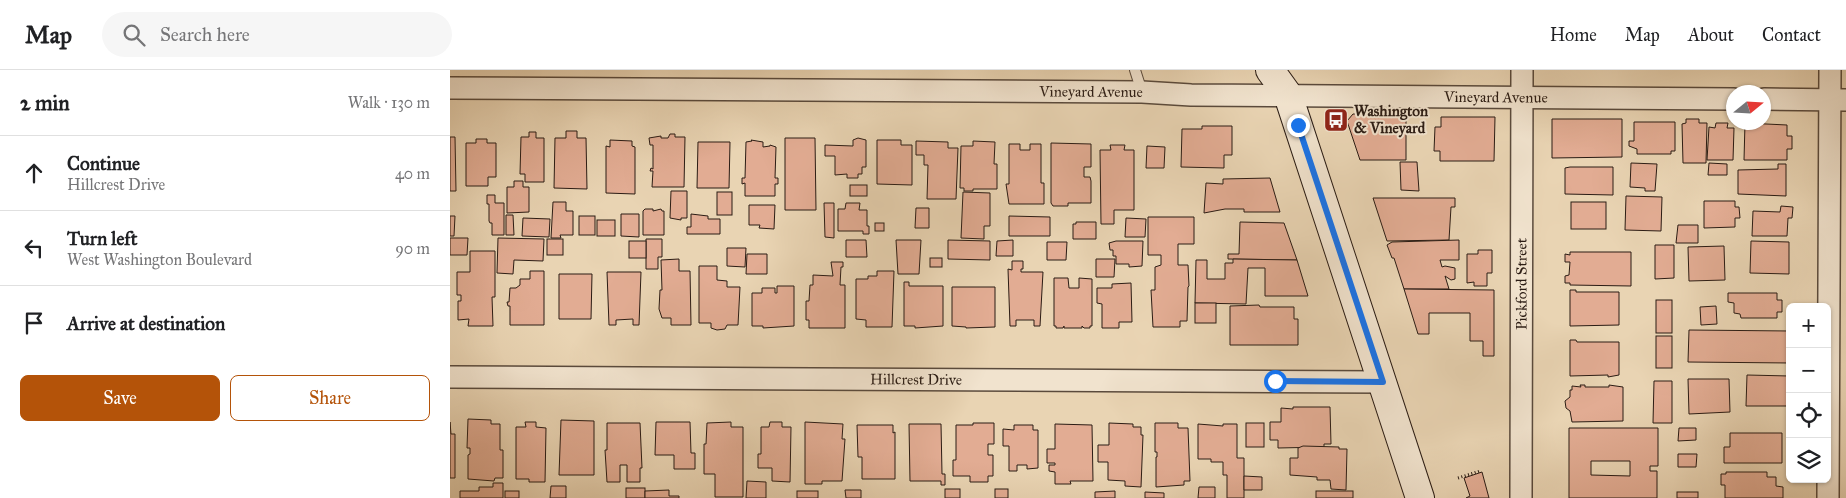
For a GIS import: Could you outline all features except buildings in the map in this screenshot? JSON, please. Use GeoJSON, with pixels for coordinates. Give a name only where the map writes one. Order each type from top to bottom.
{"type":"FeatureCollection","features":[{"type":"Feature","properties":{"kind":"main road"},"geometry":{"type":"LineString","coordinates":[[1270,70],[1289,83],[1420,498]]}},
{"type":"Feature","properties":{"kind":"street","name":"Pickford Street"},"geometry":{"type":"LineString","coordinates":[[1521,498],[1522,70]]}},
{"type":"Feature","properties":{"kind":"street"},"geometry":{"type":"LineString","coordinates":[[1828,498],[1838,100],[1830,70]]}},
{"type":"Feature","properties":{"kind":"street","name":"Vineyard Avenue"},"geometry":{"type":"LineString","coordinates":[[450,88],[1142,92],[1191,95],[1289,83],[1522,97],[1726,99]]}},
{"type":"Feature","properties":{"kind":"street"},"geometry":{"type":"LineString","coordinates":[[1771,99],[1838,100]]}},
{"type":"Feature","properties":{"kind":"street","name":"Hillcrest Drive"},"geometry":{"type":"LineString","coordinates":[[450,377],[1383,382]]}},
{"type":"Feature","properties":{"kind":"lane"},"geometry":{"type":"LineString","coordinates":[[1135,70],[1142,92]]}},
{"type":"Feature","properties":{"kind":"path"},"geometry":{"type":"LineString","coordinates":[[1458,478],[1480,471]]}},
{"type":"Feature","properties":{"kind":"place","name":"Washington & Vineyard"},"geometry":{"type":"Point","coordinates":[1336,120]}},
{"type":"Feature","properties":{"kind":"route"},"geometry":{"type":"LineString","coordinates":[[1275,381],[1383,382],[1298,125]]}}]}
